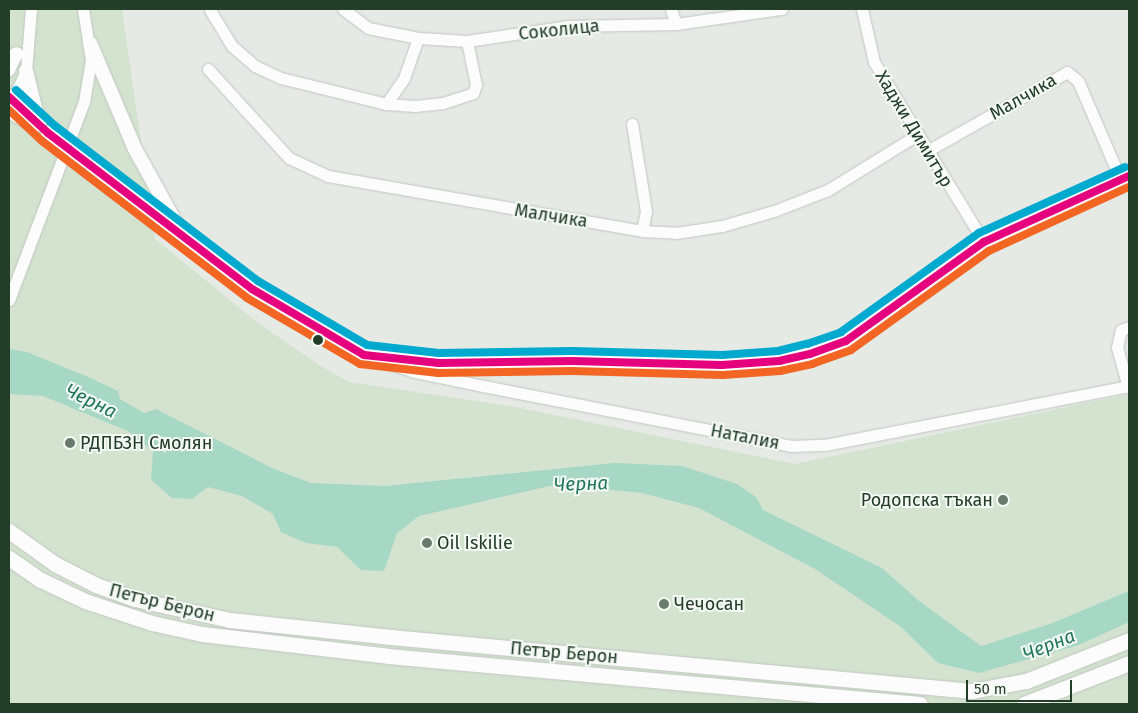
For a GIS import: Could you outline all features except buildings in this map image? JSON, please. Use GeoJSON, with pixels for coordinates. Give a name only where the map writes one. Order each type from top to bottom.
{"type":"FeatureCollection","features":[{"type":"Feature","properties":{"kind":"main road","name":"Петър Берон"},"geometry":{"type":"LineString","coordinates":[[9,532],[54,564],[96,586],[135,599],[230,620],[391,637],[972,691],[1026,680],[1129,640]]}},
{"type":"Feature","properties":{"kind":"main road","name":"Петър Берон"},"geometry":{"type":"LineString","coordinates":[[9,558],[41,580],[85,601],[152,623],[202,634],[398,657],[920,704]]}},
{"type":"Feature","properties":{"kind":"main road"},"geometry":{"type":"LineString","coordinates":[[1024,704],[1129,663]]}},
{"type":"Feature","properties":{"kind":"street"},"geometry":{"type":"LineString","coordinates":[[31,9],[26,71],[10,103],[186,241],[252,289],[364,355],[439,363],[572,360],[722,365],[779,361],[846,341],[984,242],[1125,177]]}},
{"type":"Feature","properties":{"kind":"street"},"geometry":{"type":"LineString","coordinates":[[83,9],[90,43],[134,148],[186,241]]}},
{"type":"Feature","properties":{"kind":"street","name":"Соколица"},"geometry":{"type":"LineString","coordinates":[[344,9],[368,28],[418,38],[467,41],[570,26],[676,24],[782,9]]}},
{"type":"Feature","properties":{"kind":"street"},"geometry":{"type":"LineString","coordinates":[[671,9],[676,24]]}},
{"type":"Feature","properties":{"kind":"street","name":"Хаджи Димитър"},"geometry":{"type":"LineString","coordinates":[[862,9],[874,62],[984,242]]}},
{"type":"Feature","properties":{"kind":"street"},"geometry":{"type":"LineString","coordinates":[[210,10],[232,46],[255,66],[281,78],[386,104],[415,106],[465,98],[473,93],[476,85],[467,41]]}},
{"type":"Feature","properties":{"kind":"street"},"geometry":{"type":"LineString","coordinates":[[9,70],[13,57],[29,35]]}},
{"type":"Feature","properties":{"kind":"street"},"geometry":{"type":"LineString","coordinates":[[386,104],[404,78],[418,38]]}},
{"type":"Feature","properties":{"kind":"street"},"geometry":{"type":"LineString","coordinates":[[9,300],[84,102],[90,75],[90,43]]}},
{"type":"Feature","properties":{"kind":"street","name":"Малчика"},"geometry":{"type":"LineString","coordinates":[[208,70],[289,158],[328,176],[642,231],[685,232],[722,226],[774,211],[828,190],[917,135]]}},
{"type":"Feature","properties":{"kind":"street"},"geometry":{"type":"LineString","coordinates":[[26,71],[44,129]]}},
{"type":"Feature","properties":{"kind":"street","name":"Малчика"},"geometry":{"type":"LineString","coordinates":[[927,151],[1067,72],[1081,87],[1125,177]]}},
{"type":"Feature","properties":{"kind":"street"},"geometry":{"type":"LineString","coordinates":[[632,124],[646,211],[642,231]]}},
{"type":"Feature","properties":{"kind":"street"},"geometry":{"type":"LineString","coordinates":[[1129,327],[1122,330],[1117,346],[1129,386]]}},
{"type":"Feature","properties":{"kind":"street","name":"Наталия"},"geometry":{"type":"LineString","coordinates":[[364,355],[411,371],[790,446],[825,445],[1129,386]]}},
{"type":"Feature","properties":{"kind":"shaded area"},"geometry":{"type":"Polygon","coordinates":[[[9,9],[122,9],[155,239],[257,322],[319,365],[349,382],[510,406],[795,464],[1129,394],[1129,704],[9,704],[9,9]]]}},
{"type":"Feature","properties":{"kind":"water","name":"Черна"},"geometry":{"type":"Polygon","coordinates":[[[9,349],[27,352],[88,377],[118,391],[120,399],[144,413],[156,409],[272,468],[311,483],[385,486],[615,463],[682,466],[737,484],[756,497],[763,510],[882,568],[919,601],[981,646],[1050,624],[1129,591],[1129,622],[1079,645],[979,673],[938,663],[901,627],[815,569],[699,508],[642,493],[558,484],[419,516],[397,533],[384,571],[361,570],[337,547],[306,543],[281,532],[273,514],[242,496],[208,487],[192,499],[172,498],[151,480],[153,451],[128,431],[43,396],[9,394],[9,349]]]}},
{"type":"Feature","properties":{"kind":"transit line"},"geometry":{"type":"LineString","coordinates":[[16,90],[54,125],[258,281],[367,345],[439,353],[572,351],[722,355],[778,351],[807,344],[841,332],[979,233],[1125,167]]}},
{"type":"Feature","properties":{"kind":"transit line"},"geometry":{"type":"LineString","coordinates":[[9,97],[48,133],[252,289],[364,355],[439,363],[572,361],[722,365],[779,361],[810,354],[846,341],[984,242],[1129,176]]}},
{"type":"Feature","properties":{"kind":"transit line"},"geometry":{"type":"LineString","coordinates":[[9,110],[42,141],[247,298],[360,364],[438,373],[572,371],[723,375],[780,371],[812,364],[851,350],[989,251],[1129,187]]}},
{"type":"Feature","properties":{"kind":"place","name":"РДПБЗН Смолян"},"geometry":{"type":"Point","coordinates":[70,443]}},
{"type":"Feature","properties":{"kind":"place","name":"Родопска тъкан"},"geometry":{"type":"Point","coordinates":[1003,500]}},
{"type":"Feature","properties":{"kind":"place","name":"Oil Iskilie"},"geometry":{"type":"Point","coordinates":[427,543]}},
{"type":"Feature","properties":{"kind":"place","name":"Чечосан"},"geometry":{"type":"Point","coordinates":[664,604]}}]}
